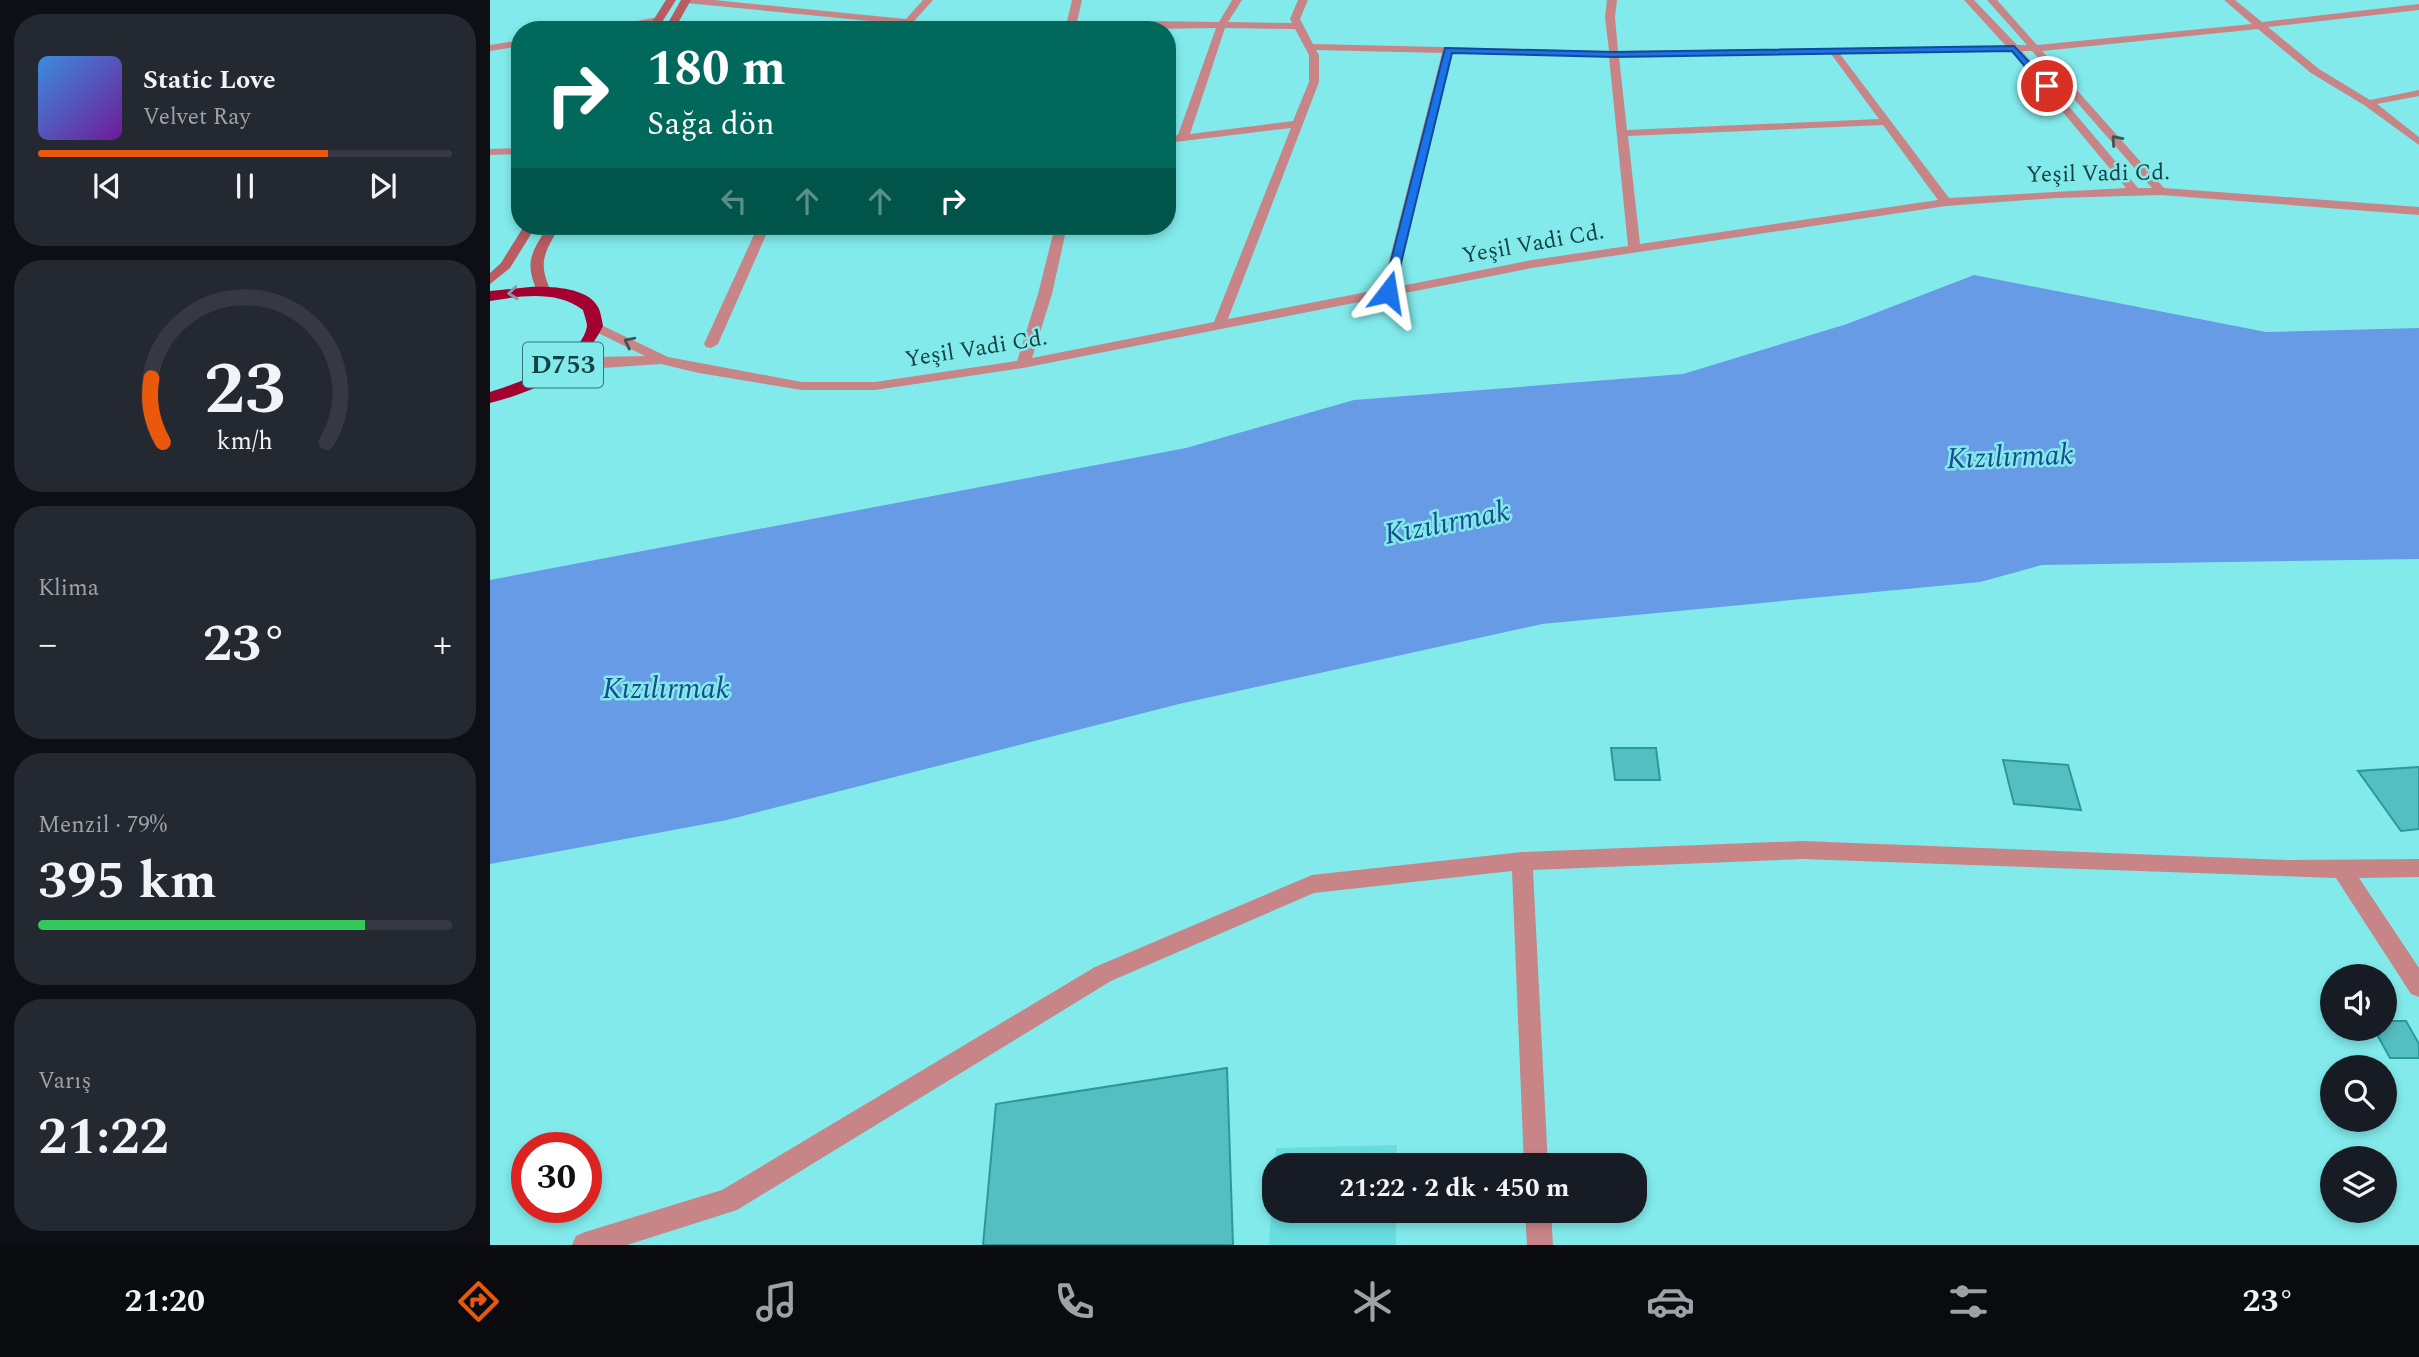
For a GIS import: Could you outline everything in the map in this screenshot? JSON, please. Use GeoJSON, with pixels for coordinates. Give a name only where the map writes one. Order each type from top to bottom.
{"type":"FeatureCollection","features":[{"type":"Feature","properties":{"kind":"highway","name":"D753"},"geometry":{"type":"LineString","coordinates":[[490,296],[544,291],[573,296],[591,308],[595,326],[584,346],[559,368],[494,398]]}},
{"type":"Feature","properties":{"kind":"main road"},"geometry":{"type":"LineString","coordinates":[[658,20],[671,0]]}},
{"type":"Feature","properties":{"kind":"main road"},"geometry":{"type":"LineString","coordinates":[[674,21],[686,0]]}},
{"type":"Feature","properties":{"kind":"main road"},"geometry":{"type":"LineString","coordinates":[[490,280],[506,265],[524,235]]}},
{"type":"Feature","properties":{"kind":"main road"},"geometry":{"type":"LineString","coordinates":[[544,291],[534,260],[549,235]]}},
{"type":"Feature","properties":{"kind":"street"},"geometry":{"type":"LineString","coordinates":[[686,0],[869,21]]}},
{"type":"Feature","properties":{"kind":"street"},"geometry":{"type":"LineString","coordinates":[[805,12],[817,0]]}},
{"type":"Feature","properties":{"kind":"street"},"geometry":{"type":"LineString","coordinates":[[909,21],[928,0]]}},
{"type":"Feature","properties":{"kind":"street"},"geometry":{"type":"LineString","coordinates":[[1072,21],[1077,0]]}},
{"type":"Feature","properties":{"kind":"street"},"geometry":{"type":"LineString","coordinates":[[1183,138],[1221,26],[1237,0]]}},
{"type":"Feature","properties":{"kind":"street"},"geometry":{"type":"LineString","coordinates":[[1220,324],[1314,82],[1314,55],[1295,19],[1304,0]]}},
{"type":"Feature","properties":{"kind":"street"},"geometry":{"type":"LineString","coordinates":[[1612,0],[1610,17],[1634,248]]}},
{"type":"Feature","properties":{"kind":"street"},"geometry":{"type":"LineString","coordinates":[[1969,0],[2014,48],[2135,192]]}},
{"type":"Feature","properties":{"kind":"street"},"geometry":{"type":"LineString","coordinates":[[1992,0],[2161,191]]}},
{"type":"Feature","properties":{"kind":"street"},"geometry":{"type":"LineString","coordinates":[[2229,0],[2255,24],[2325,78],[2368,103],[2419,142]]}},
{"type":"Feature","properties":{"kind":"street"},"geometry":{"type":"LineString","coordinates":[[1310,47],[1614,54],[2037,48],[2134,40],[2419,7]]}},
{"type":"Feature","properties":{"kind":"street"},"geometry":{"type":"LineString","coordinates":[[652,21],[658,20]]}},
{"type":"Feature","properties":{"kind":"street"},"geometry":{"type":"LineString","coordinates":[[1176,25],[1299,26]]}},
{"type":"Feature","properties":{"kind":"street"},"geometry":{"type":"LineString","coordinates":[[490,48],[511,44]]}},
{"type":"Feature","properties":{"kind":"street"},"geometry":{"type":"LineString","coordinates":[[1388,292],[1448,50]]}},
{"type":"Feature","properties":{"kind":"street"},"geometry":{"type":"LineString","coordinates":[[1834,52],[1946,202]]}},
{"type":"Feature","properties":{"kind":"street"},"geometry":{"type":"LineString","coordinates":[[2368,103],[2419,93]]}},
{"type":"Feature","properties":{"kind":"street"},"geometry":{"type":"LineString","coordinates":[[1622,134],[1885,122]]}},
{"type":"Feature","properties":{"kind":"street"},"geometry":{"type":"LineString","coordinates":[[1176,139],[1299,124]]}},
{"type":"Feature","properties":{"kind":"street"},"geometry":{"type":"LineString","coordinates":[[490,152],[511,151]]}},
{"type":"Feature","properties":{"kind":"street","name":"Yeşil Vadi Cd."},"geometry":{"type":"LineString","coordinates":[[663,359],[802,386],[875,386],[1023,364],[1532,264],[1946,202],[2056,194],[2161,191],[2419,211]]}},
{"type":"Feature","properties":{"kind":"street"},"geometry":{"type":"LineString","coordinates":[[710,344],[760,235]]}},
{"type":"Feature","properties":{"kind":"street"},"geometry":{"type":"LineString","coordinates":[[1023,364],[1045,294],[1059,235]]}},
{"type":"Feature","properties":{"kind":"street"},"geometry":{"type":"LineString","coordinates":[[595,326],[663,359]]}},
{"type":"Feature","properties":{"kind":"street"},"geometry":{"type":"LineString","coordinates":[[559,368],[602,362],[663,359]]}},
{"type":"Feature","properties":{"kind":"street"},"geometry":{"type":"LineString","coordinates":[[584,1245],[728,1201],[1102,974],[1312,884],[1522,861],[1802,850],[2287,869],[2419,868]]}},
{"type":"Feature","properties":{"kind":"street"},"geometry":{"type":"LineString","coordinates":[[1522,861],[1535,1153]]}},
{"type":"Feature","properties":{"kind":"street"},"geometry":{"type":"LineString","coordinates":[[2340,868],[2419,987]]}},
{"type":"Feature","properties":{"kind":"street"},"geometry":{"type":"LineString","coordinates":[[1539,1223],[1540,1245]]}},
{"type":"Feature","properties":{"kind":"shaded area"},"geometry":{"type":"Polygon","coordinates":[[[1397,1145],[1397,1153],[1276,1153],[1276,1148],[1397,1145]]]}},
{"type":"Feature","properties":{"kind":"shaded area"},"geometry":{"type":"Polygon","coordinates":[[[1271,1223],[1396,1223],[1396,1245],[1269,1245],[1271,1223]]]}},
{"type":"Feature","properties":{"kind":"water","name":"Kızılırmak"},"geometry":{"type":"Polygon","coordinates":[[[1974,275],[2266,332],[2419,328],[2419,559],[2042,565],[1980,582],[1542,624],[1179,704],[727,820],[490,864],[490,580],[1186,448],[1354,400],[1683,374],[1847,324],[1974,275]]]}},
{"type":"Feature","properties":{"kind":"building"},"geometry":{"type":"Polygon","coordinates":[[[1611,748],[1656,748],[1660,780],[1615,780],[1611,748]]]}},
{"type":"Feature","properties":{"kind":"building"},"geometry":{"type":"Polygon","coordinates":[[[2003,760],[2068,765],[2081,810],[2014,804],[2003,760]]]}},
{"type":"Feature","properties":{"kind":"building"},"geometry":{"type":"Polygon","coordinates":[[[2419,767],[2419,829],[2401,831],[2358,771],[2419,767]]]}},
{"type":"Feature","properties":{"kind":"building"},"geometry":{"type":"Polygon","coordinates":[[[2397,1021],[2406,1021],[2419,1044],[2419,1058],[2397,1058],[2397,1055],[2388,1055],[2381,1041],[2397,1041],[2397,1021]]]}},
{"type":"Feature","properties":{"kind":"building"},"geometry":{"type":"Polygon","coordinates":[[[1227,1068],[1233,1245],[983,1245],[996,1104],[1227,1068]]]}},
{"type":"Feature","properties":{"kind":"route"},"geometry":{"type":"LineString","coordinates":[[1388,292],[1448,50],[1614,54],[2014,48],[2047,86]]}}]}
